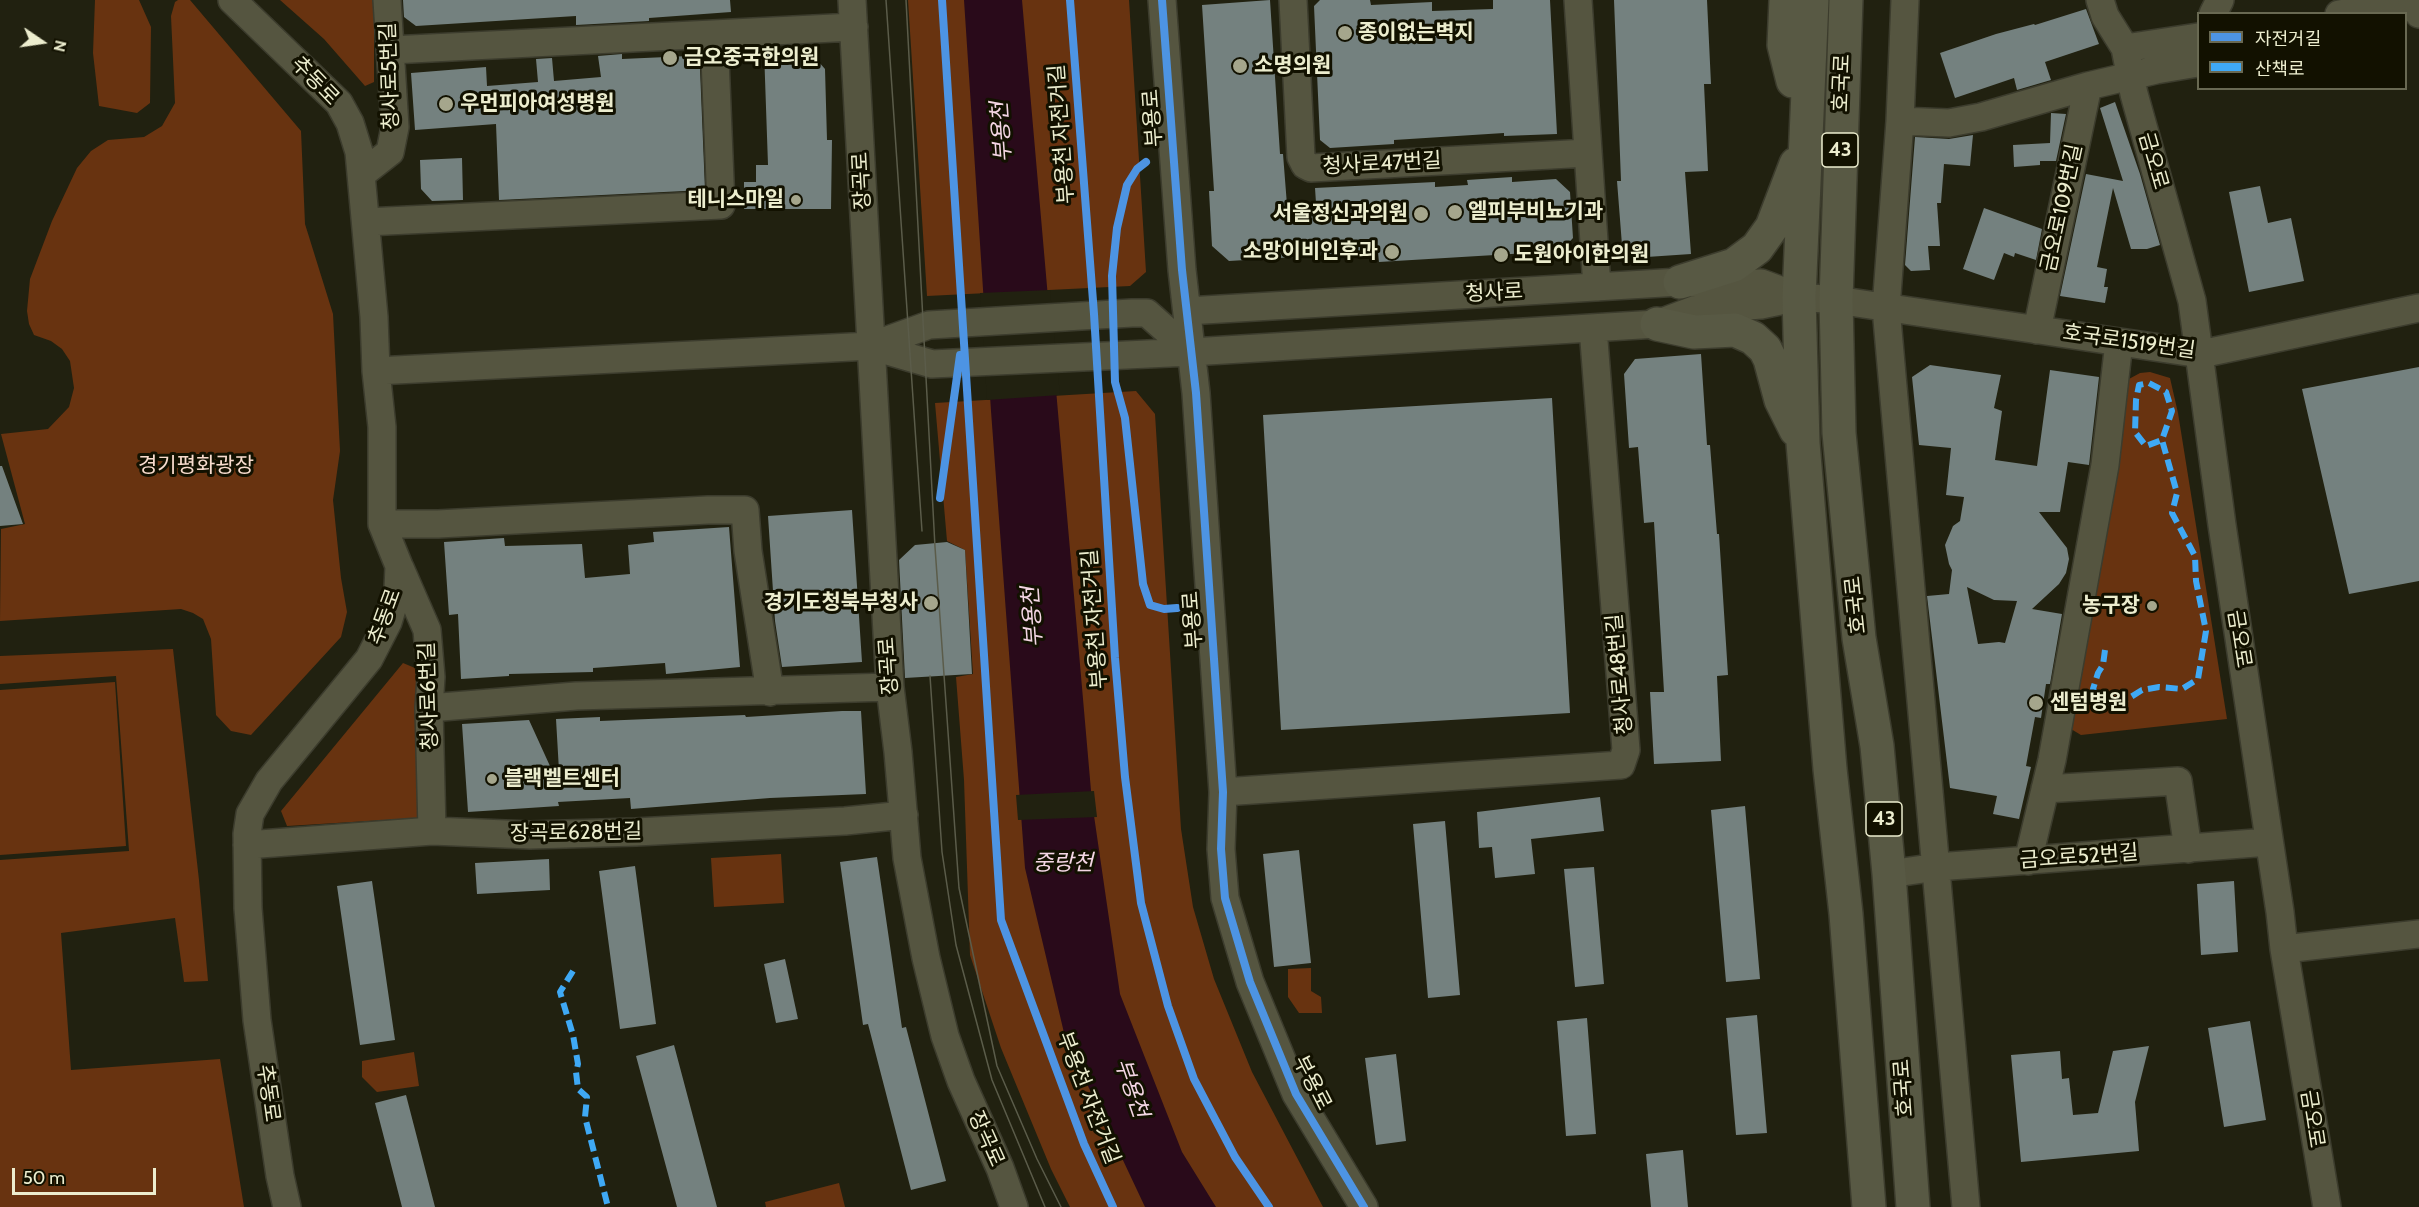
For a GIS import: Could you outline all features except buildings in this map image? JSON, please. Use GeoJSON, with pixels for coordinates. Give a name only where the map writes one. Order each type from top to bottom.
{"type":"FeatureCollection","features":[{"type":"Feature","properties":{"kind":"main road"},"geometry":{"type":"LineString","coordinates":[[1786,0],[1784,45],[1793,81]]}},
{"type":"Feature","properties":{"kind":"main road"},"geometry":{"type":"LineString","coordinates":[[1789,178],[1797,0]]}},
{"type":"Feature","properties":{"kind":"main road","name":"호국로"},"geometry":{"type":"LineString","coordinates":[[1812,0],[1799,297],[1803,443],[1830,769],[1846,914],[1869,1207]]}},
{"type":"Feature","properties":{"kind":"main road","name":"호국로"},"geometry":{"type":"LineString","coordinates":[[1846,0],[1836,300],[1840,445],[1859,638],[1877,746],[1889,874],[1913,1207]]}},
{"type":"Feature","properties":{"kind":"main road"},"geometry":{"type":"LineString","coordinates":[[1680,282],[1734,265],[1757,248],[1772,227],[1789,178],[1806,140]]}},
{"type":"Feature","properties":{"kind":"main road","name":"호국로"},"geometry":{"type":"LineString","coordinates":[[1657,324],[1695,332],[1735,330],[1753,338],[1770,358],[1781,400],[1803,443]]}},
{"type":"Feature","properties":{"kind":"street","name":"추동로"},"geometry":{"type":"LineString","coordinates":[[232,0],[339,103],[350,123],[359,152],[382,427],[382,524],[399,566],[398,589],[388,622],[369,659],[260,796],[250,814],[247,845],[248,908],[257,1020],[280,1176],[287,1207]]}},
{"type":"Feature","properties":{"kind":"street","name":"청사로5번길"},"geometry":{"type":"LineString","coordinates":[[362,174],[390,152],[395,127],[387,0]]}},
{"type":"Feature","properties":{"kind":"street","name":"장곡로"},"geometry":{"type":"LineString","coordinates":[[852,0],[890,687],[907,858],[926,958],[945,1036],[961,1081],[1000,1168],[1014,1207]]}},
{"type":"Feature","properties":{"kind":"street","name":"부용로"},"geometry":{"type":"LineString","coordinates":[[1162,0],[1182,270],[1196,393],[1223,792],[1221,849],[1225,898],[1250,982],[1296,1094],[1364,1207]]}},
{"type":"Feature","properties":{"kind":"street","name":"청사로47번길"},"geometry":{"type":"LineString","coordinates":[[1293,0],[1301,157],[1305,165],[1316,168],[1588,153]]}},
{"type":"Feature","properties":{"kind":"street"},"geometry":{"type":"LineString","coordinates":[[1578,0],[1597,287]]}},
{"type":"Feature","properties":{"kind":"street"},"geometry":{"type":"LineString","coordinates":[[1905,0],[1900,121],[1886,308],[1966,1207]]}},
{"type":"Feature","properties":{"kind":"street","name":"금오로"},"geometry":{"type":"LineString","coordinates":[[2100,0],[2105,16],[2125,48],[2129,75],[2192,301],[2201,354],[2222,525],[2270,842],[2283,949],[2327,1207]]}},
{"type":"Feature","properties":{"kind":"street"},"geometry":{"type":"LineString","coordinates":[[2347,12],[2384,3],[2414,9],[2419,14]]}},
{"type":"Feature","properties":{"kind":"street"},"geometry":{"type":"LineString","coordinates":[[390,50],[854,27]]}},
{"type":"Feature","properties":{"kind":"street"},"geometry":{"type":"LineString","coordinates":[[366,222],[721,206],[714,34]]}},
{"type":"Feature","properties":{"kind":"street"},"geometry":{"type":"LineString","coordinates":[[2125,48],[2197,37]]}},
{"type":"Feature","properties":{"kind":"street"},"geometry":{"type":"LineString","coordinates":[[1900,121],[1949,123],[1981,117],[2129,75],[2197,63]]}},
{"type":"Feature","properties":{"kind":"street","name":"금오로109번길"},"geometry":{"type":"LineString","coordinates":[[2037,330],[2088,86]]}},
{"type":"Feature","properties":{"kind":"street","name":"청사로"},"geometry":{"type":"LineString","coordinates":[[1187,311],[1680,282],[1720,285],[1761,283],[1799,297],[1836,300]]}},
{"type":"Feature","properties":{"kind":"street","name":"청사로"},"geometry":{"type":"LineString","coordinates":[[871,346],[932,364],[1191,352],[1657,324],[1694,310],[1761,305],[1799,297]]}},
{"type":"Feature","properties":{"kind":"street","name":"호국로1519번길"},"geometry":{"type":"LineString","coordinates":[[1836,300],[2201,354],[2419,308]]}},
{"type":"Feature","properties":{"kind":"street"},"geometry":{"type":"LineString","coordinates":[[376,371],[871,346],[929,325],[1132,313],[1147,313],[1191,352]]}},
{"type":"Feature","properties":{"kind":"street","name":"청사로48번길"},"geometry":{"type":"LineString","coordinates":[[1223,792],[1621,765],[1626,750],[1593,328]]}},
{"type":"Feature","properties":{"kind":"street"},"geometry":{"type":"LineString","coordinates":[[2028,861],[2045,789],[2105,465],[2119,342]]}},
{"type":"Feature","properties":{"kind":"street"},"geometry":{"type":"LineString","coordinates":[[382,524],[438,524],[745,510],[748,551],[770,692]]}},
{"type":"Feature","properties":{"kind":"street","name":"청사로6번길"},"geometry":{"type":"LineString","coordinates":[[399,566],[427,630],[431,677],[429,708],[432,831]]}},
{"type":"Feature","properties":{"kind":"street"},"geometry":{"type":"LineString","coordinates":[[429,708],[576,696],[890,687]]}},
{"type":"Feature","properties":{"kind":"street"},"geometry":{"type":"LineString","coordinates":[[2045,789],[2178,781],[2188,849]]}},
{"type":"Feature","properties":{"kind":"street","name":"장곡로628번길"},"geometry":{"type":"LineString","coordinates":[[247,845],[432,831],[530,835],[636,832],[845,821],[904,815]]}},
{"type":"Feature","properties":{"kind":"street","name":"금오로52번길"},"geometry":{"type":"LineString","coordinates":[[1889,874],[1937,867],[2270,842]]}},
{"type":"Feature","properties":{"kind":"street"},"geometry":{"type":"LineString","coordinates":[[2283,949],[2419,934]]}},
{"type":"Feature","properties":{"kind":"green space"},"geometry":{"type":"Polygon","coordinates":[[[95,0],[139,0],[151,27],[150,103],[137,113],[99,106],[93,53],[95,0]]]}},
{"type":"Feature","properties":{"kind":"green space","name":"경기평화광장"},"geometry":{"type":"Polygon","coordinates":[[[190,0],[301,131],[305,224],[333,314],[340,451],[333,500],[347,612],[341,637],[251,735],[231,731],[216,715],[211,639],[203,619],[193,613],[181,609],[0,621],[1,529],[25,524],[1,434],[48,429],[69,407],[74,388],[70,361],[62,349],[51,341],[34,335],[29,324],[27,311],[30,279],[52,221],[77,168],[91,151],[108,140],[144,137],[162,126],[175,103],[171,16],[175,2],[190,0]]]}},
{"type":"Feature","properties":{"kind":"green space"},"geometry":{"type":"Polygon","coordinates":[[[280,0],[374,0],[374,82],[365,86],[324,39],[280,0]]]}},
{"type":"Feature","properties":{"kind":"green space"},"geometry":{"type":"Polygon","coordinates":[[[908,0],[1129,0],[1146,272],[1130,286],[927,296],[908,0]]]}},
{"type":"Feature","properties":{"kind":"green space"},"geometry":{"type":"Polygon","coordinates":[[[2150,372],[2170,378],[2178,413],[2227,719],[2081,735],[2071,729],[2126,389],[2129,379],[2140,373],[2150,372]]]}},
{"type":"Feature","properties":{"kind":"green space"},"geometry":{"type":"Polygon","coordinates":[[[1136,391],[1155,414],[1181,829],[1193,907],[1214,979],[1252,1072],[1323,1207],[1070,1207],[1051,1169],[1001,1048],[970,955],[964,780],[956,677],[973,674],[965,550],[947,541],[935,403],[1136,391]]]}},
{"type":"Feature","properties":{"kind":"green space"},"geometry":{"type":"Polygon","coordinates":[[[173,649],[208,981],[184,982],[175,918],[61,933],[71,1070],[220,1059],[244,1207],[0,1207],[0,860],[129,851],[116,676],[0,684],[0,656],[173,649]]]}},
{"type":"Feature","properties":{"kind":"green space"},"geometry":{"type":"Polygon","coordinates":[[[403,663],[415,668],[427,807],[418,818],[287,826],[281,811],[403,663]]]}},
{"type":"Feature","properties":{"kind":"green space"},"geometry":{"type":"Polygon","coordinates":[[[115,682],[126,846],[0,855],[0,690],[115,682]]]}},
{"type":"Feature","properties":{"kind":"green space"},"geometry":{"type":"Polygon","coordinates":[[[781,854],[784,903],[714,907],[711,858],[781,854]]]}},
{"type":"Feature","properties":{"kind":"green space"},"geometry":{"type":"Polygon","coordinates":[[[1311,968],[1311,991],[1321,997],[1322,1013],[1299,1013],[1288,997],[1288,969],[1311,968]]]}},
{"type":"Feature","properties":{"kind":"green space"},"geometry":{"type":"Polygon","coordinates":[[[414,1052],[419,1086],[377,1092],[362,1077],[362,1061],[414,1052]]]}},
{"type":"Feature","properties":{"kind":"green space"},"geometry":{"type":"Polygon","coordinates":[[[839,1183],[845,1207],[766,1207],[765,1202],[839,1183]]]}},
{"type":"Feature","properties":{"kind":"water","name":"중랑천"},"geometry":{"type":"Polygon","coordinates":[[[964,0],[1022,0],[1092,802],[1120,994],[1182,1152],[1216,1207],[1145,1207],[1065,1037],[1025,868],[991,411],[964,0]]]}},
{"type":"Feature","properties":{"kind":"pier"},"geometry":{"type":"Polygon","coordinates":[[[1050,290],[1060,395],[987,400],[980,293],[1050,290]]]}},
{"type":"Feature","properties":{"kind":"pier"},"geometry":{"type":"Polygon","coordinates":[[[1094,791],[1097,817],[1018,820],[1016,795],[1094,791]]]}},
{"type":"Feature","properties":{"kind":"tram line"},"geometry":{"type":"LineString","coordinates":[[886,0],[922,531]]}},
{"type":"Feature","properties":{"kind":"tram line"},"geometry":{"type":"LineString","coordinates":[[906,0],[935,547],[959,888],[997,1066],[1037,1159],[1061,1207]]}},
{"type":"Feature","properties":{"kind":"tram line"},"geometry":{"type":"LineString","coordinates":[[930,676],[942,852],[956,945],[992,1080],[1045,1207]]}},
{"type":"Feature","properties":{"kind":"marked path"},"geometry":{"type":"LineString","coordinates":[[2105,650],[2103,665],[2093,689],[2100,701],[2118,705],[2142,690],[2159,687],[2182,689],[2198,679],[2206,631],[2196,581],[2195,556],[2172,513],[2177,493],[2162,440],[2172,411],[2166,392],[2149,383],[2139,385],[2135,432],[2146,446],[2162,440]]}},
{"type":"Feature","properties":{"kind":"marked path"},"geometry":{"type":"LineString","coordinates":[[573,971],[560,992],[573,1035],[578,1064],[576,1072],[578,1089],[587,1097],[585,1117],[608,1207]]}},
{"type":"Feature","properties":{"kind":"cycle path","name":"부용천 자전거길"},"geometry":{"type":"LineString","coordinates":[[942,0],[1001,920],[1084,1144],[1113,1207]]}},
{"type":"Feature","properties":{"kind":"cycle path","name":"부용천 자전거길"},"geometry":{"type":"LineString","coordinates":[[1070,0],[1094,314],[1115,658],[1125,777],[1141,903],[1168,1006],[1194,1079],[1235,1157],[1269,1207]]}},
{"type":"Feature","properties":{"kind":"cycle path"},"geometry":{"type":"LineString","coordinates":[[1162,0],[1182,270],[1196,393],[1223,792],[1221,849],[1225,898],[1250,982],[1296,1094],[1364,1207]]}},
{"type":"Feature","properties":{"kind":"cycle path"},"geometry":{"type":"LineString","coordinates":[[1146,162],[1137,169],[1127,185],[1117,228],[1112,276],[1115,382],[1125,418],[1143,584],[1150,605],[1164,609],[1177,608]]}},
{"type":"Feature","properties":{"kind":"cycle path"},"geometry":{"type":"LineString","coordinates":[[940,498],[960,355]]}},
{"type":"Feature","properties":{"kind":"place","name":"종이없는벽지"},"geometry":{"type":"Point","coordinates":[1345,33]}},
{"type":"Feature","properties":{"kind":"place","name":"금오중국한의원"},"geometry":{"type":"Point","coordinates":[670,58]}},
{"type":"Feature","properties":{"kind":"place","name":"소명의원"},"geometry":{"type":"Point","coordinates":[1240,66]}},
{"type":"Feature","properties":{"kind":"place","name":"우먼피아여성병원"},"geometry":{"type":"Point","coordinates":[446,104]}},
{"type":"Feature","properties":{"kind":"place","name":"테니스마일"},"geometry":{"type":"Point","coordinates":[796,200]}},
{"type":"Feature","properties":{"kind":"place","name":"엘피부비뇨기과"},"geometry":{"type":"Point","coordinates":[1455,212]}},
{"type":"Feature","properties":{"kind":"place","name":"서울정신과의원"},"geometry":{"type":"Point","coordinates":[1421,214]}},
{"type":"Feature","properties":{"kind":"place","name":"소망이비인후과"},"geometry":{"type":"Point","coordinates":[1392,252]}},
{"type":"Feature","properties":{"kind":"place","name":"도원아이한의원"},"geometry":{"type":"Point","coordinates":[1501,255]}},
{"type":"Feature","properties":{"kind":"place","name":"경기도청북부청사"},"geometry":{"type":"Point","coordinates":[931,603]}},
{"type":"Feature","properties":{"kind":"place","name":"농구장"},"geometry":{"type":"Point","coordinates":[2152,606]}},
{"type":"Feature","properties":{"kind":"place","name":"센텀병원"},"geometry":{"type":"Point","coordinates":[2036,703]}},
{"type":"Feature","properties":{"kind":"place","name":"블랙벨트센터"},"geometry":{"type":"Point","coordinates":[492,779]}},
{"type":"Feature","properties":{"kind":"water label","name":"부용천"},"geometry":{"type":"Point","coordinates":[1002,132]}},
{"type":"Feature","properties":{"kind":"water label","name":"부용천"},"geometry":{"type":"Point","coordinates":[1033,617]}},
{"type":"Feature","properties":{"kind":"water label","name":"부용천"},"geometry":{"type":"Point","coordinates":[1131,1088]}}]}
